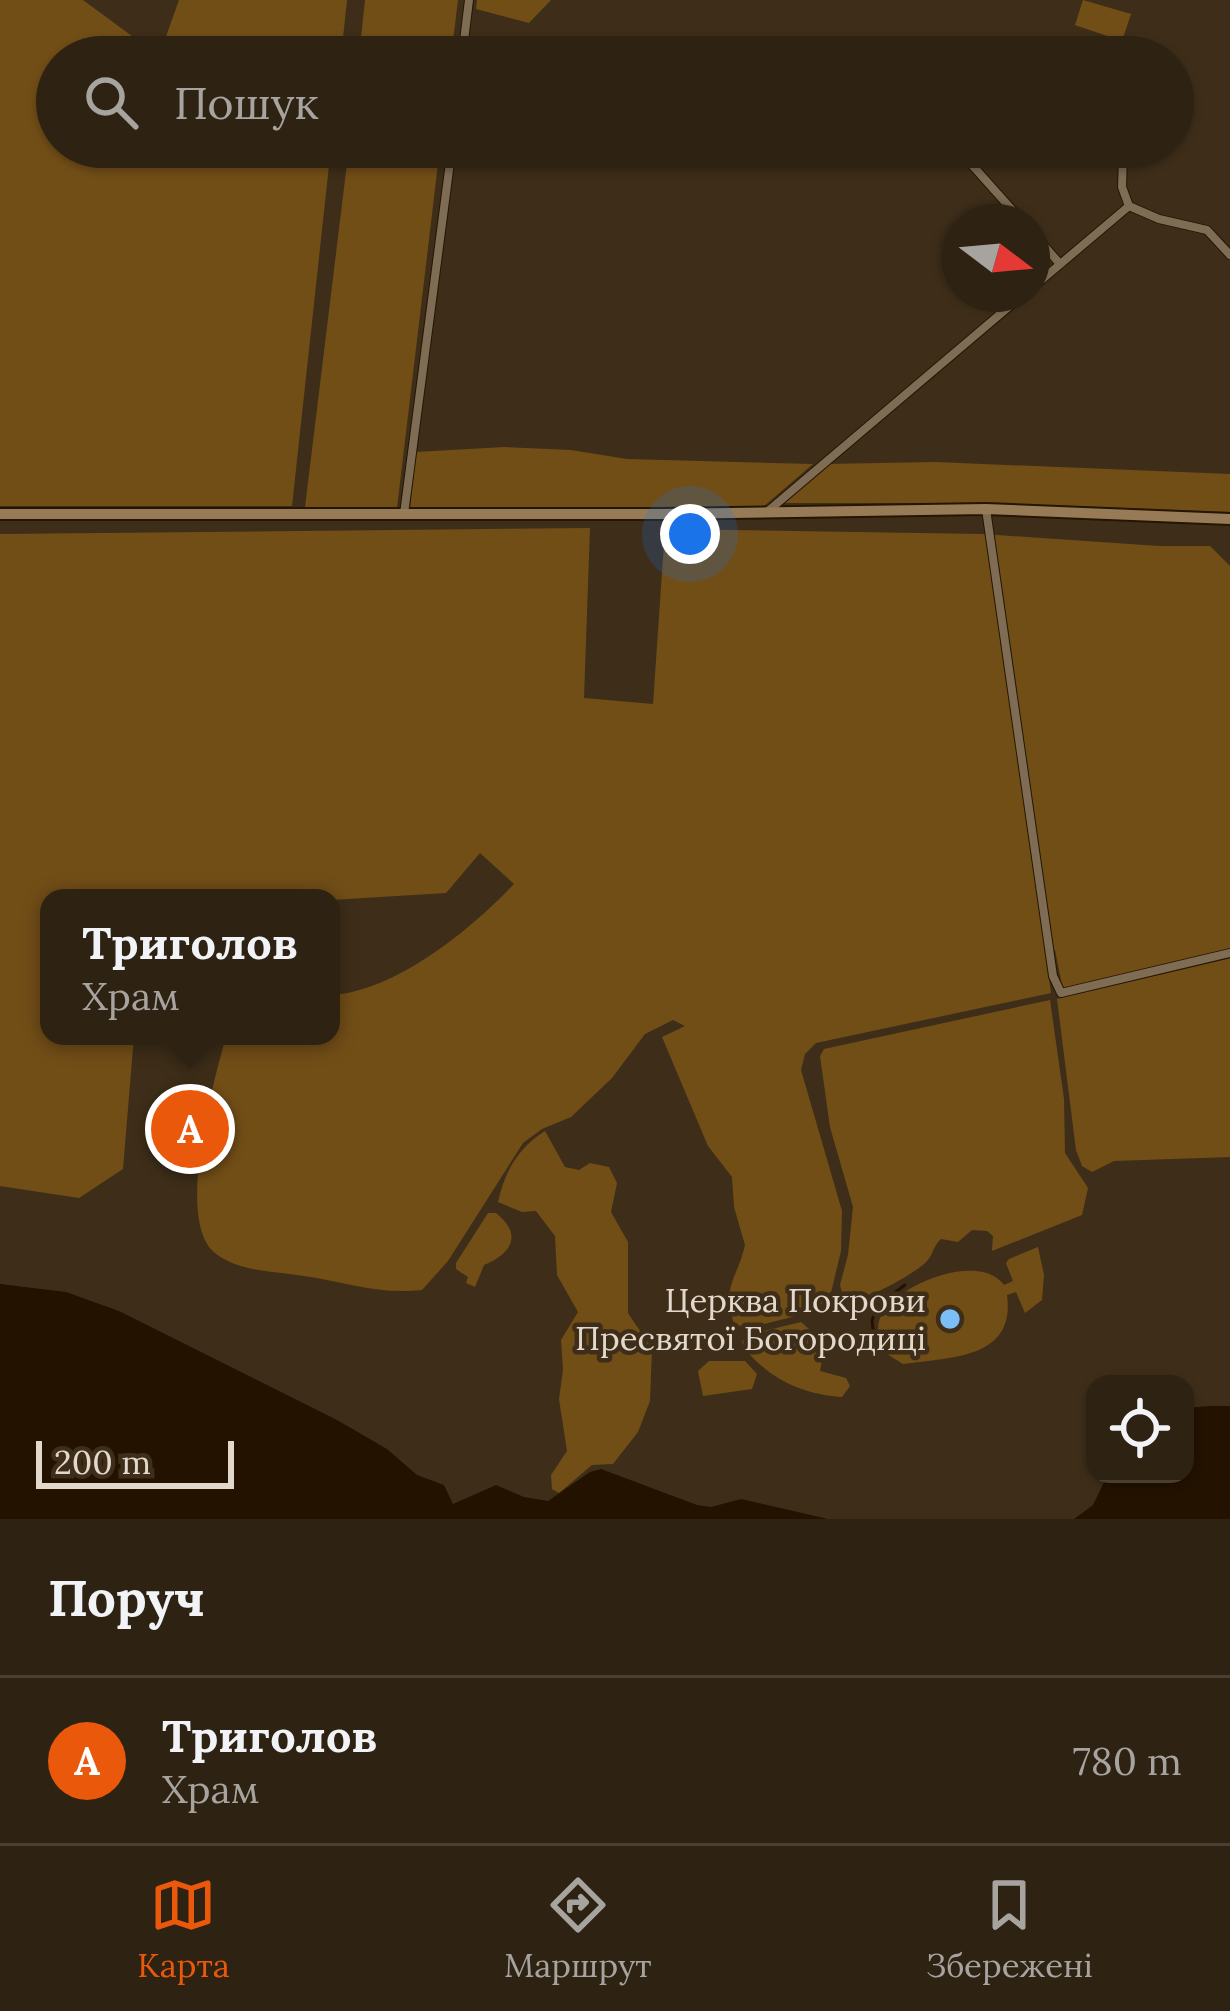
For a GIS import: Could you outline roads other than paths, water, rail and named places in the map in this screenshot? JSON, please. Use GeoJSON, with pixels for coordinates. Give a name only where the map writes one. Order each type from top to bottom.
{"type":"FeatureCollection","features":[{"type":"Feature","properties":{"kind":"main road"},"geometry":{"type":"LineString","coordinates":[[0,514],[986,509],[1230,519]]}},
{"type":"Feature","properties":{"kind":"street"},"geometry":{"type":"LineString","coordinates":[[465,36],[469,0]]}},
{"type":"Feature","properties":{"kind":"street"},"geometry":{"type":"LineString","coordinates":[[404,514],[449,168]]}},
{"type":"Feature","properties":{"kind":"street"},"geometry":{"type":"LineString","coordinates":[[975,168],[1007,204]]}},
{"type":"Feature","properties":{"kind":"street"},"geometry":{"type":"LineString","coordinates":[[1123,168],[1122,187],[1130,206],[1159,219],[1207,230],[1230,255]]}},
{"type":"Feature","properties":{"kind":"street"},"geometry":{"type":"LineString","coordinates":[[1050,272],[1130,206]]}},
{"type":"Feature","properties":{"kind":"street"},"geometry":{"type":"LineString","coordinates":[[1050,253],[1060,264]]}},
{"type":"Feature","properties":{"kind":"street"},"geometry":{"type":"LineString","coordinates":[[767,512],[1003,312]]}},
{"type":"Feature","properties":{"kind":"street"},"geometry":{"type":"LineString","coordinates":[[986,509],[1053,976],[1060,992],[1230,953]]}},
{"type":"Feature","properties":{"kind":"waterway"},"geometry":{"type":"LineString","coordinates":[[880,1304],[905,1285]]}},
{"type":"Feature","properties":{"kind":"waterway"},"geometry":{"type":"LineString","coordinates":[[875,1311],[875,1345]]}},
{"type":"Feature","properties":{"kind":"place","name":"Триголов"},"geometry":{"type":"Point","coordinates":[190,1129]}},
{"type":"Feature","properties":{"kind":"place","name":"Церква Покрови Пресвятої Богородиці"},"geometry":{"type":"Point","coordinates":[950,1319]}}]}
